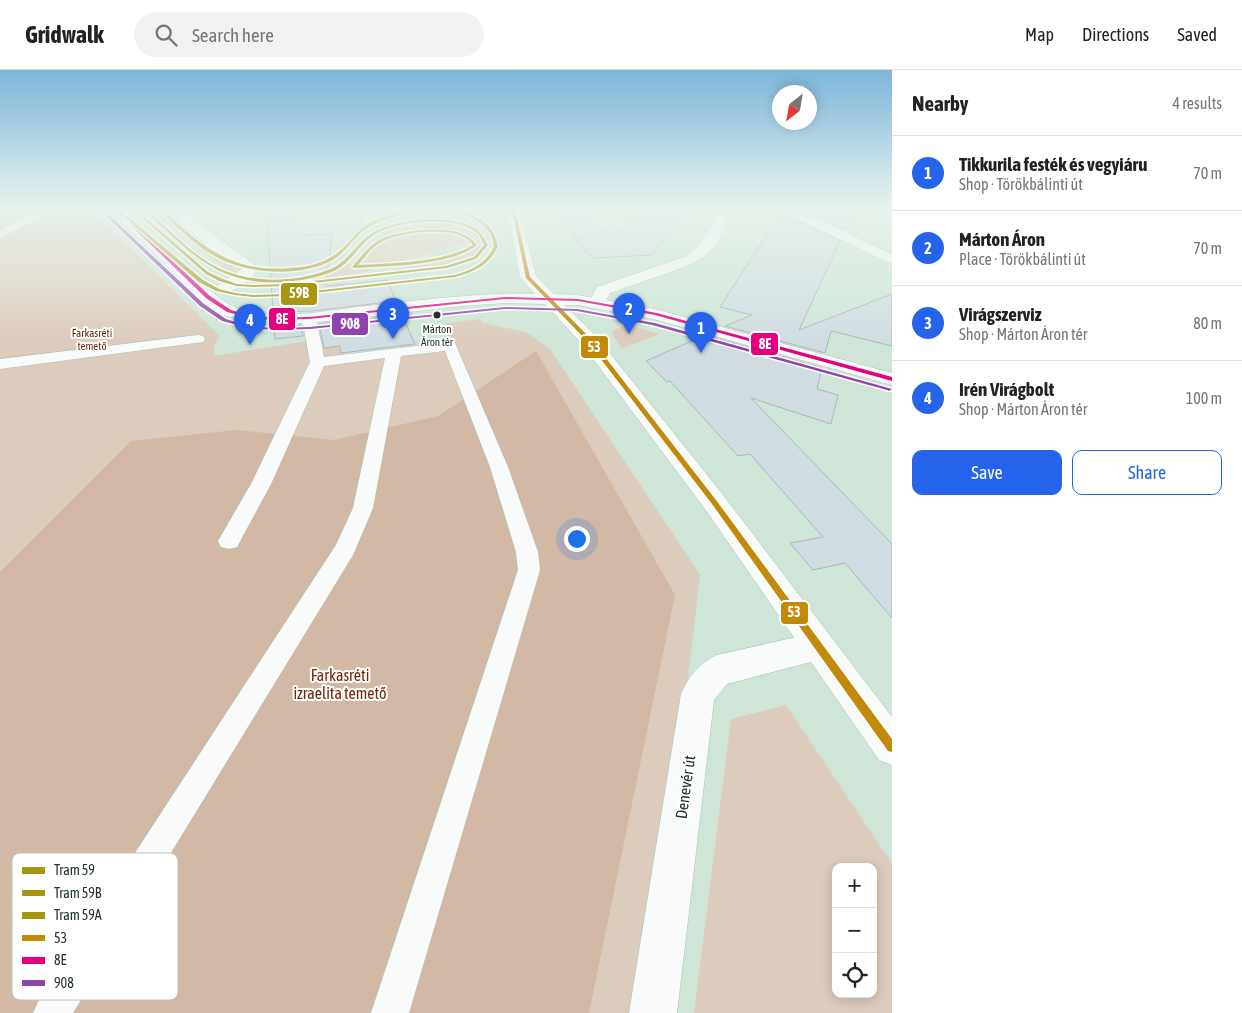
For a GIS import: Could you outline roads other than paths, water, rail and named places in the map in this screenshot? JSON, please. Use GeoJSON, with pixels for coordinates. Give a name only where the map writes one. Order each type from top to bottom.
{"type":"FeatureCollection","features":[{"type":"Feature","properties":{"kind":"street"},"geometry":{"type":"LineString","coordinates":[[168,253],[216,293],[229,311],[252,317],[275,319],[309,318],[464,301],[547,298],[597,302],[655,314],[892,379]]}},
{"type":"Feature","properties":{"kind":"street"},"geometry":{"type":"LineString","coordinates":[[216,293],[254,266],[232,253]]}},
{"type":"Feature","properties":{"kind":"street"},"geometry":{"type":"LineString","coordinates":[[523,253],[528,277],[601,355],[714,502],[892,747]]}},
{"type":"Feature","properties":{"kind":"street"},"geometry":{"type":"LineString","coordinates":[[597,302],[603,290],[692,259],[700,253]]}},
{"type":"Feature","properties":{"kind":"street"},"geometry":{"type":"LineString","coordinates":[[877,253],[892,260]]}},
{"type":"Feature","properties":{"kind":"street","name":"Denevér út"},"geometry":{"type":"LineString","coordinates":[[653,1013],[698,694],[717,671],[818,647]]}},
{"type":"Feature","properties":{"kind":"lane"},"geometry":{"type":"LineString","coordinates":[[229,541],[261,484],[318,362],[309,318]]}},
{"type":"Feature","properties":{"kind":"lane"},"geometry":{"type":"LineString","coordinates":[[0,364],[198,339]]}},
{"type":"Feature","properties":{"kind":"lane"},"geometry":{"type":"LineString","coordinates":[[318,362],[450,346],[499,467],[527,552],[529,570],[390,1013]]}},
{"type":"Feature","properties":{"kind":"lane"},"geometry":{"type":"LineString","coordinates":[[153,853],[345,549],[363,508],[394,353]]}},
{"type":"Feature","properties":{"kind":"lane"},"geometry":{"type":"LineString","coordinates":[[52,1013],[60,1000]]}},
{"type":"Feature","properties":{"kind":"tram line","name":"59B"},"geometry":{"type":"LineString","coordinates":[[168,253],[201,281],[218,290],[253,296],[287,295],[455,276],[480,267],[493,253]]}},
{"type":"Feature","properties":{"kind":"tram line","name":"59"},"geometry":{"type":"LineString","coordinates":[[184,253],[207,273],[221,280],[237,285],[253,286],[286,285],[447,267],[475,258],[479,253]]}},
{"type":"Feature","properties":{"kind":"tram line","name":"59"},"geometry":{"type":"LineString","coordinates":[[193,253],[208,264],[232,275],[269,281],[306,278],[330,271],[337,268],[353,253]]}},
{"type":"Feature","properties":{"kind":"tram line","name":"59B"},"geometry":{"type":"LineString","coordinates":[[213,253],[235,264],[250,268],[291,270],[321,264],[340,253]]}},
{"type":"Feature","properties":{"kind":"tram line","name":"59A"},"geometry":{"type":"LineString","coordinates":[[366,253],[354,267],[418,262],[459,253]]}},
{"type":"Feature","properties":{"kind":"tram line"},"geometry":{"type":"LineString","coordinates":[[340,279],[367,274],[443,253]]}},
{"type":"Feature","properties":{"kind":"tram line"},"geometry":{"type":"LineString","coordinates":[[262,279],[334,280]]}},
{"type":"Feature","properties":{"kind":"place","name":"Márton Áron tér"},"geometry":{"type":"Point","coordinates":[437,315]}},
{"type":"Feature","properties":{"kind":"place","name":"Márton Áron"},"geometry":{"type":"Point","coordinates":[629,334]}},
{"type":"Feature","properties":{"kind":"place","name":"Virágszerviz"},"geometry":{"type":"Point","coordinates":[393,339]}},
{"type":"Feature","properties":{"kind":"place","name":"Irén Virágbolt"},"geometry":{"type":"Point","coordinates":[250,345]}},
{"type":"Feature","properties":{"kind":"place","name":"Tikkurila festék és vegyiáru"},"geometry":{"type":"Point","coordinates":[701,353]}},
{"type":"Feature","properties":{"kind":"park label","name":"Farkasréti temető"},"geometry":{"type":"Point","coordinates":[92,339]}},
{"type":"Feature","properties":{"kind":"park label","name":"Farkasréti izraelita temető"},"geometry":{"type":"Point","coordinates":[340,684]}}]}
